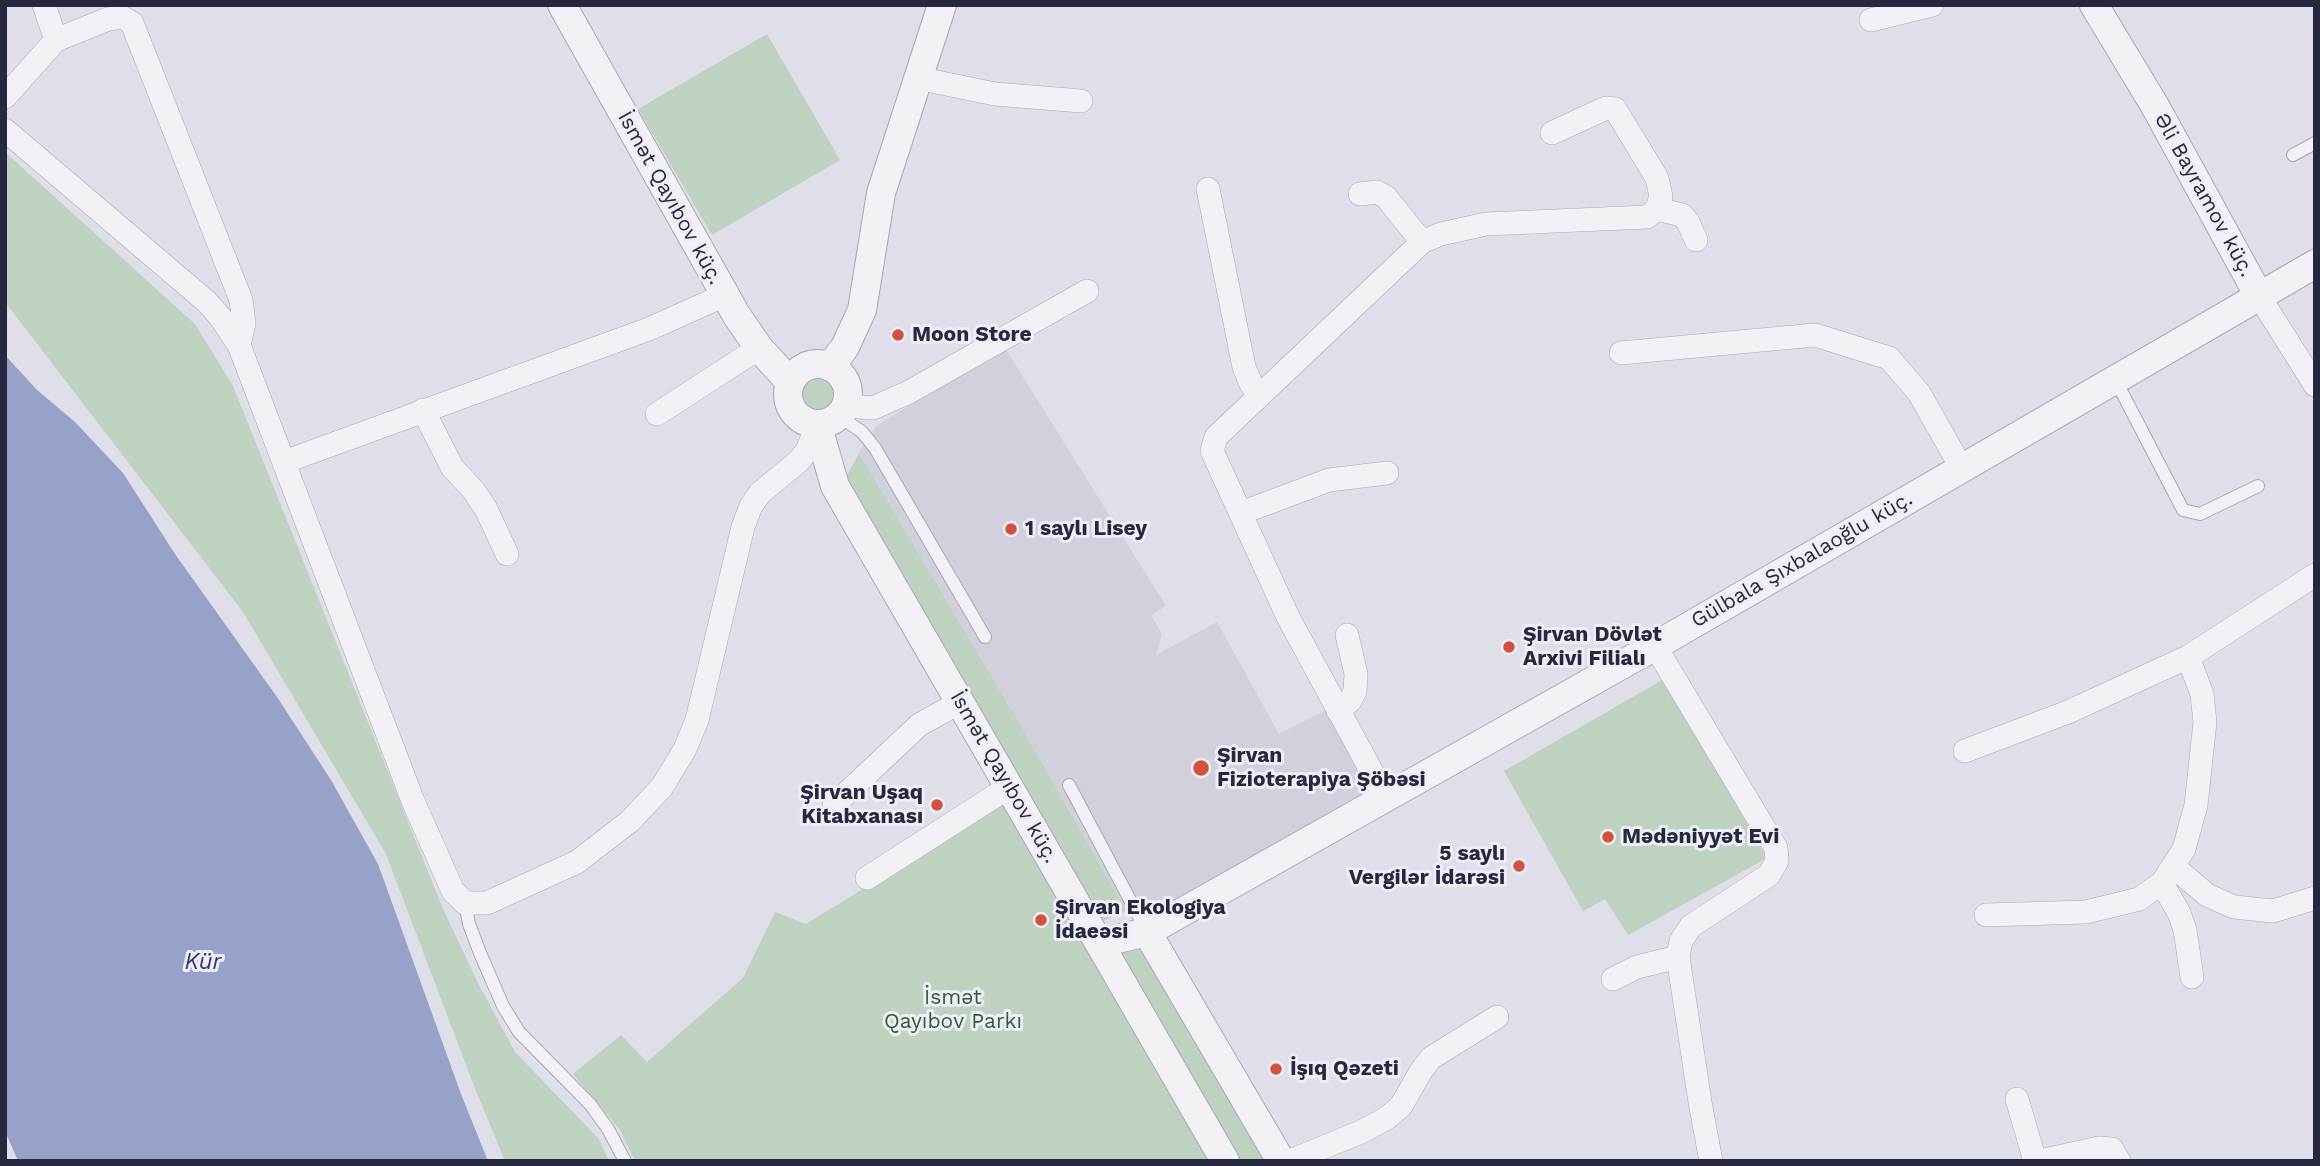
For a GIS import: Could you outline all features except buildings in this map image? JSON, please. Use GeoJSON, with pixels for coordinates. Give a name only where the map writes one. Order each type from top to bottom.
{"type":"FeatureCollection","features":[{"type":"Feature","properties":{"kind":"street"},"geometry":{"type":"LineString","coordinates":[[44,5],[56,40]]}},
{"type":"Feature","properties":{"kind":"street","name":"İsmət Qayıbov küç."},"geometry":{"type":"LineString","coordinates":[[562,5],[724,295],[759,348],[790,382]]}},
{"type":"Feature","properties":{"kind":"street"},"geometry":{"type":"LineString","coordinates":[[830,367],[845,346],[862,310],[881,194],[942,5]]}},
{"type":"Feature","properties":{"kind":"street"},"geometry":{"type":"LineString","coordinates":[[1871,20],[1932,5]]}},
{"type":"Feature","properties":{"kind":"street","name":"Əli Bayramov küç."},"geometry":{"type":"LineString","coordinates":[[2094,5],[2155,106],[2259,296],[2315,385]]}},
{"type":"Feature","properties":{"kind":"street"},"geometry":{"type":"LineString","coordinates":[[5,97],[56,40],[108,19],[122,17],[132,23],[241,300],[244,324],[239,345]]}},
{"type":"Feature","properties":{"kind":"street"},"geometry":{"type":"LineString","coordinates":[[918,78],[995,94],[1081,101]]}},
{"type":"Feature","properties":{"kind":"street"},"geometry":{"type":"LineString","coordinates":[[1386,798],[1288,617],[1212,451],[1216,437],[1422,242],[1441,234],[1486,224],[1647,217],[1657,209],[1661,196],[1657,178],[1615,109],[1606,108],[1552,133]]}},
{"type":"Feature","properties":{"kind":"street"},"geometry":{"type":"LineString","coordinates":[[5,130],[206,302],[222,318],[239,345],[413,801],[453,891],[465,903],[486,903],[577,862],[630,821],[662,787],[685,749],[697,720],[743,527],[751,506],[760,493],[799,461],[834,415],[848,395],[846,383],[840,373],[830,367],[819,364],[807,366],[797,372],[790,382],[789,405],[796,415],[806,422],[834,415],[873,408],[909,392],[1087,291]]}},
{"type":"Feature","properties":{"kind":"street"},"geometry":{"type":"LineString","coordinates":[[1208,189],[1244,367],[1259,396]]}},
{"type":"Feature","properties":{"kind":"street"},"geometry":{"type":"LineString","coordinates":[[1360,194],[1377,192],[1386,197],[1422,242]]}},
{"type":"Feature","properties":{"kind":"street"},"geometry":{"type":"LineString","coordinates":[[1657,209],[1682,215],[1696,240]]}},
{"type":"Feature","properties":{"kind":"street","name":"Gülbala Şıxbalaoğlu küç."},"geometry":{"type":"LineString","coordinates":[[1100,943],[1147,932],[1655,646],[2315,264]]}},
{"type":"Feature","properties":{"kind":"street"},"geometry":{"type":"LineString","coordinates":[[284,462],[649,330],[724,295]]}},
{"type":"Feature","properties":{"kind":"street"},"geometry":{"type":"LineString","coordinates":[[1621,353],[1815,335],[1889,358],[1919,393],[1961,467]]}},
{"type":"Feature","properties":{"kind":"street"},"geometry":{"type":"LineString","coordinates":[[657,414],[759,348]]}},
{"type":"Feature","properties":{"kind":"street"},"geometry":{"type":"LineString","coordinates":[[423,410],[452,467],[486,509],[507,554]]}},
{"type":"Feature","properties":{"kind":"street","name":"İsmət Qayıbov küç."},"geometry":{"type":"LineString","coordinates":[[834,415],[829,470],[835,486],[1225,1161]]}},
{"type":"Feature","properties":{"kind":"street"},"geometry":{"type":"LineString","coordinates":[[1241,513],[1329,480],[1387,472]]}},
{"type":"Feature","properties":{"kind":"street"},"geometry":{"type":"LineString","coordinates":[[1965,751],[2068,712],[2188,657],[2315,575]]}},
{"type":"Feature","properties":{"kind":"street"},"geometry":{"type":"LineString","coordinates":[[1338,711],[1350,701],[1355,691],[1356,674],[1347,635]]}},
{"type":"Feature","properties":{"kind":"street"},"geometry":{"type":"LineString","coordinates":[[1655,646],[1776,848],[1777,862],[1769,875],[1691,926],[1681,941],[1678,957],[1700,1102],[1712,1161]]}},
{"type":"Feature","properties":{"kind":"street"},"geometry":{"type":"LineString","coordinates":[[1986,915],[2086,912],[2139,899],[2167,875],[2184,849],[2196,805],[2205,722],[2202,694],[2188,657]]}},
{"type":"Feature","properties":{"kind":"street"},"geometry":{"type":"LineString","coordinates":[[834,806],[919,726],[960,702]]}},
{"type":"Feature","properties":{"kind":"street"},"geometry":{"type":"LineString","coordinates":[[867,878],[1009,787]]}},
{"type":"Feature","properties":{"kind":"street"},"geometry":{"type":"LineString","coordinates":[[2167,875],[2234,907],[2273,911],[2315,898]]}},
{"type":"Feature","properties":{"kind":"street"},"geometry":{"type":"LineString","coordinates":[[2167,875],[2185,930],[2192,977]]}},
{"type":"Feature","properties":{"kind":"street"},"geometry":{"type":"LineString","coordinates":[[1147,932],[1281,1161]]}},
{"type":"Feature","properties":{"kind":"street"},"geometry":{"type":"LineString","coordinates":[[1613,979],[1637,967],[1678,957]]}},
{"type":"Feature","properties":{"kind":"street"},"geometry":{"type":"LineString","coordinates":[[1290,1161],[1361,1132],[1387,1118],[1401,1106],[1431,1058],[1497,1017]]}},
{"type":"Feature","properties":{"kind":"street"},"geometry":{"type":"LineString","coordinates":[[2017,1099],[2038,1161],[2099,1148],[2112,1149],[2119,1161]]}},
{"type":"Feature","properties":{"kind":"lane"},"geometry":{"type":"LineString","coordinates":[[2293,155],[2315,142]]}},
{"type":"Feature","properties":{"kind":"lane"},"geometry":{"type":"LineString","coordinates":[[2114,379],[2183,510],[2200,514],[2258,486]]}},
{"type":"Feature","properties":{"kind":"lane"},"geometry":{"type":"LineString","coordinates":[[834,415],[862,432],[874,448],[985,637]]}},
{"type":"Feature","properties":{"kind":"lane"},"geometry":{"type":"LineString","coordinates":[[1069,785],[1147,932]]}},
{"type":"Feature","properties":{"kind":"lane"},"geometry":{"type":"LineString","coordinates":[[465,903],[469,925],[480,953],[503,1006],[519,1032],[590,1104],[608,1129],[625,1161]]}},
{"type":"Feature","properties":{"kind":"shaded area"},"geometry":{"type":"Polygon","coordinates":[[[1005,348],[1166,606],[1151,615],[1162,634],[1156,655],[1217,622],[1279,734],[1326,710],[1369,790],[1153,913],[1145,901],[1126,911],[1021,726],[859,453],[876,426],[1005,348]]]}},
{"type":"Feature","properties":{"kind":"green space"},"geometry":{"type":"Polygon","coordinates":[[[767,34],[840,160],[712,235],[638,109],[767,34]]]}},
{"type":"Feature","properties":{"kind":"green space"},"geometry":{"type":"Polygon","coordinates":[[[5,152],[195,324],[233,386],[443,909],[479,985],[515,1052],[599,1139],[609,1161],[505,1161],[386,854],[243,612],[5,302],[5,152]]]}},
{"type":"Feature","properties":{"kind":"green space"},"geometry":{"type":"Polygon","coordinates":[[[818,378],[830,382],[834,394],[830,406],[818,410],[806,406],[802,394],[806,382],[818,378]]]}},
{"type":"Feature","properties":{"kind":"green space"},"geometry":{"type":"Polygon","coordinates":[[[859,453],[1021,726],[1126,911],[1099,923],[844,481],[859,453]]]}},
{"type":"Feature","properties":{"kind":"green space"},"geometry":{"type":"Polygon","coordinates":[[[1664,679],[1767,858],[1628,935],[1605,899],[1583,911],[1504,771],[1664,679]]]}},
{"type":"Feature","properties":{"kind":"green space","name":"İsmət Qayıbov Parkı"},"geometry":{"type":"Polygon","coordinates":[[[1007,800],[1212,1161],[635,1161],[620,1130],[573,1074],[621,1035],[647,1062],[743,978],[775,912],[806,924],[1007,800]]]}},
{"type":"Feature","properties":{"kind":"green space"},"geometry":{"type":"Polygon","coordinates":[[[1143,948],[1266,1161],[1240,1161],[1118,953],[1143,948]]]}},
{"type":"Feature","properties":{"kind":"water","name":"Kür"},"geometry":{"type":"Polygon","coordinates":[[[5,355],[37,390],[75,422],[123,473],[175,554],[277,697],[331,780],[378,864],[488,1161],[18,1161],[5,1131],[5,355]]]}},
{"type":"Feature","properties":{"kind":"place","name":"Moon Store"},"geometry":{"type":"Point","coordinates":[898,335]}},
{"type":"Feature","properties":{"kind":"place","name":"1 saylı Lisey"},"geometry":{"type":"Point","coordinates":[1011,529]}},
{"type":"Feature","properties":{"kind":"place","name":"Şirvan Dövlət Arxivi Filialı"},"geometry":{"type":"Point","coordinates":[1509,647]}},
{"type":"Feature","properties":{"kind":"place","name":"Şirvan Fizioterapiya Şöbəsi"},"geometry":{"type":"Point","coordinates":[1201,768]}},
{"type":"Feature","properties":{"kind":"place","name":"Şirvan Uşaq Kitabxanası"},"geometry":{"type":"Point","coordinates":[937,805]}},
{"type":"Feature","properties":{"kind":"place","name":"Mədəniyyət Evi"},"geometry":{"type":"Point","coordinates":[1608,837]}},
{"type":"Feature","properties":{"kind":"place","name":"5 saylı Vergilər İdarəsi"},"geometry":{"type":"Point","coordinates":[1519,866]}},
{"type":"Feature","properties":{"kind":"place","name":"Şirvan Ekologiya İdaeəsi"},"geometry":{"type":"Point","coordinates":[1041,920]}},
{"type":"Feature","properties":{"kind":"place","name":"İşıq Qəzeti"},"geometry":{"type":"Point","coordinates":[1276,1069]}}]}
